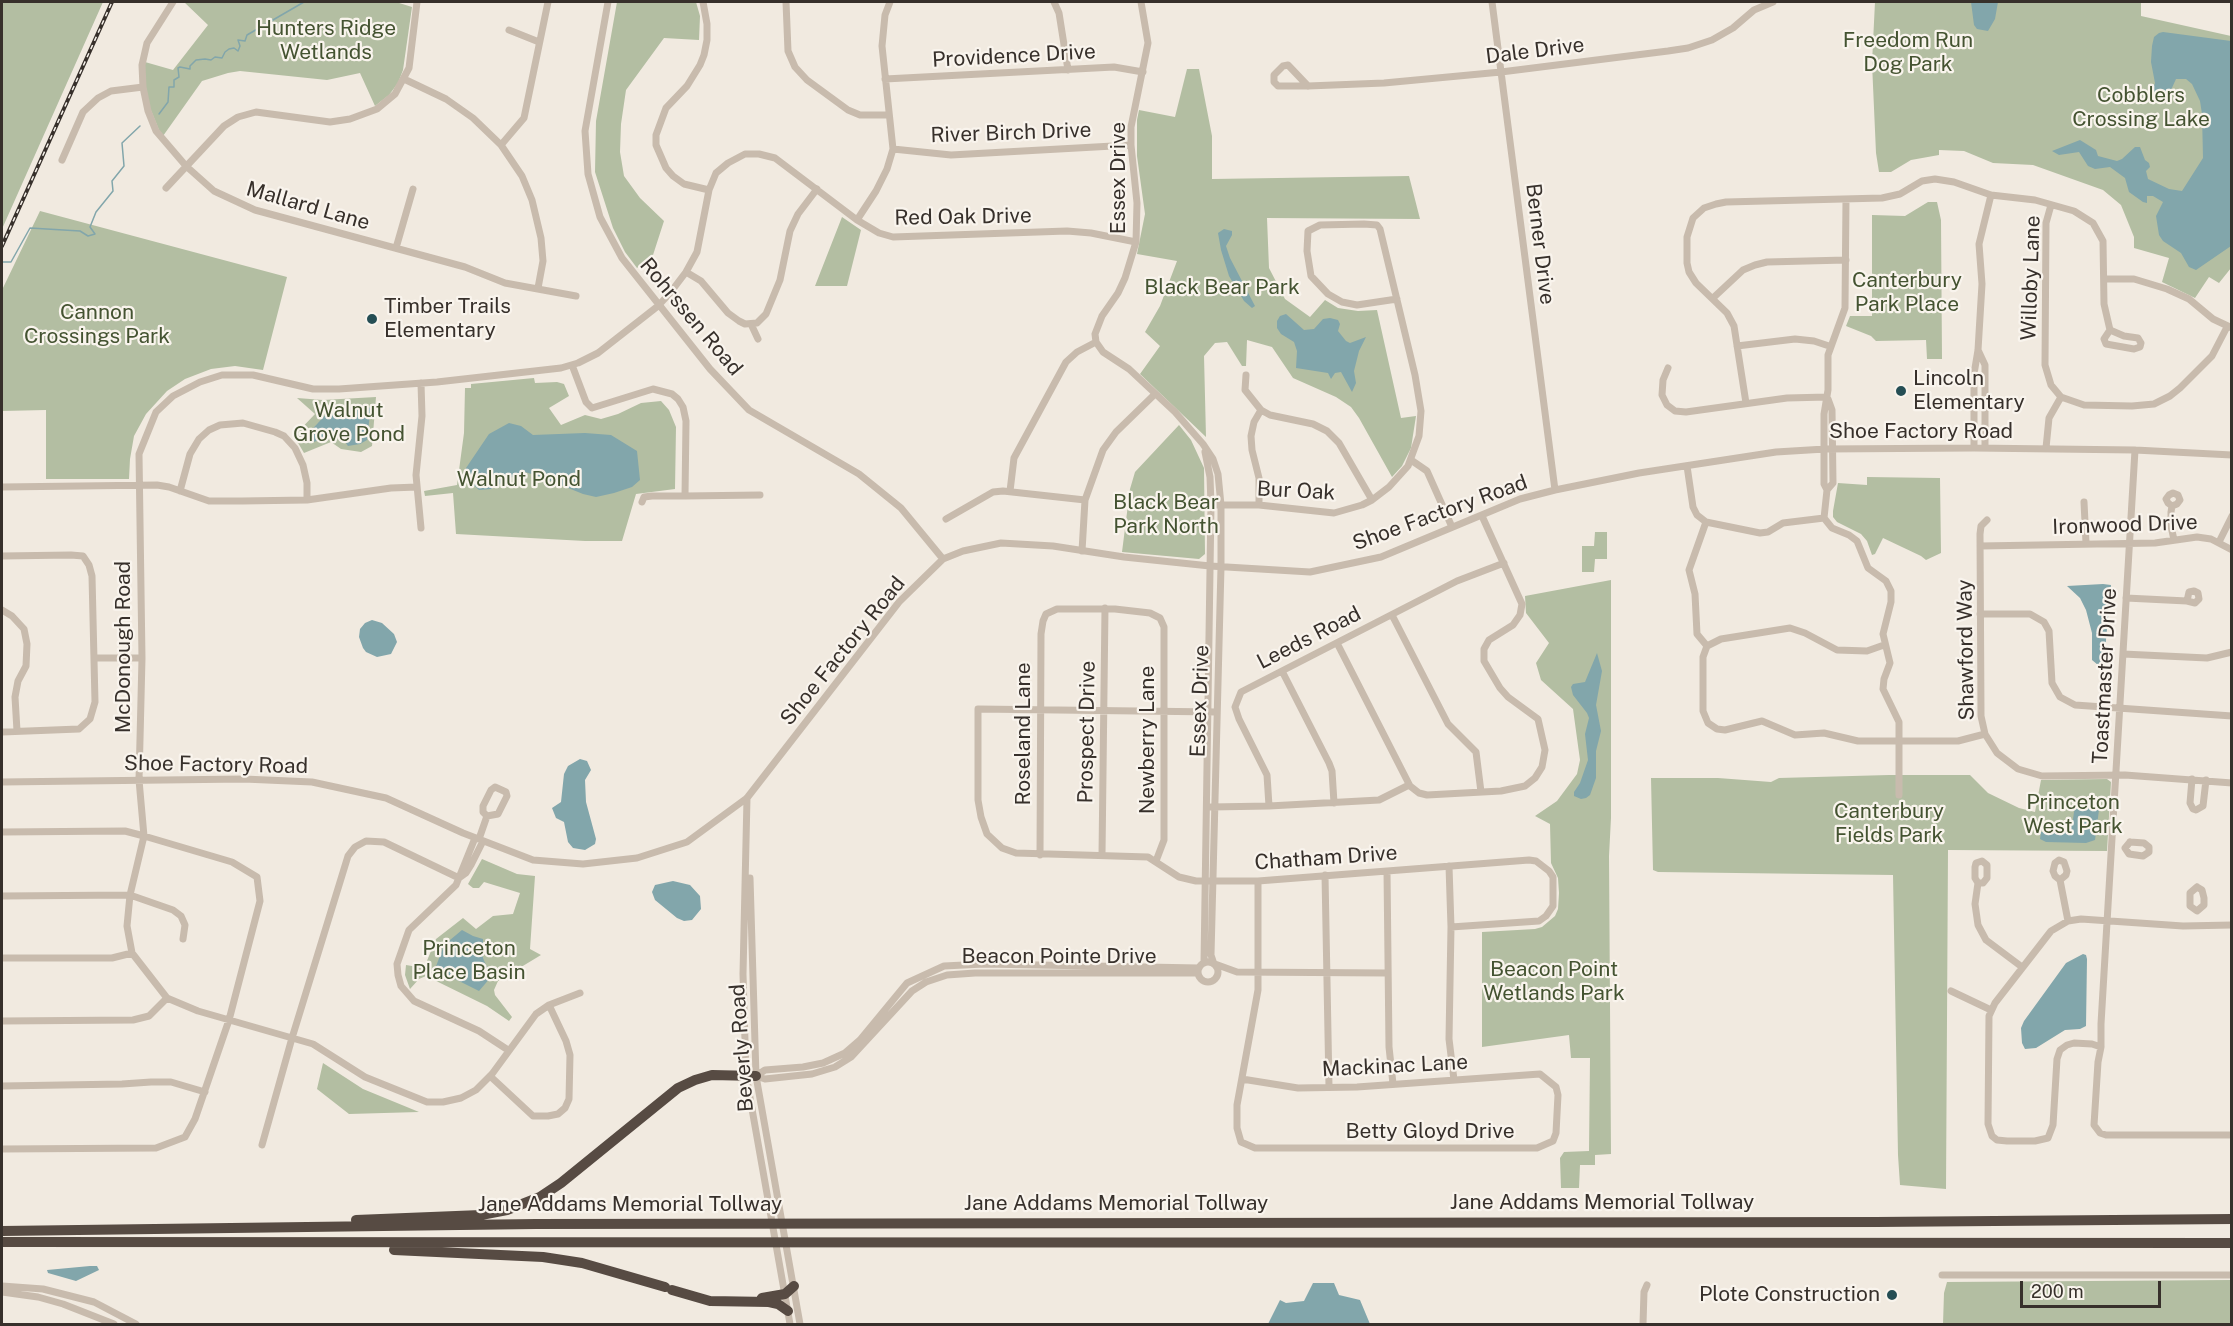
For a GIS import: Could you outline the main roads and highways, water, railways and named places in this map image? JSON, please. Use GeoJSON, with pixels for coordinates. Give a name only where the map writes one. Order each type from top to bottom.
{"type":"FeatureCollection","features":[{"type":"Feature","properties":{"kind":"highway"},"geometry":{"type":"LineString","coordinates":[[100,1231],[481,1215],[507,1210],[540,1197],[561,1184],[678,1088],[712,1075],[751,1076]]}},
{"type":"Feature","properties":{"kind":"highway","name":"Jane Addams Memorial Tollway"},"geometry":{"type":"LineString","coordinates":[[2,1231],[536,1224],[1828,1222],[2232,1219]]}},
{"type":"Feature","properties":{"kind":"highway","name":"Jane Addams Memorial Tollway"},"geometry":{"type":"LineString","coordinates":[[2,1242],[2232,1244]]}},
{"type":"Feature","properties":{"kind":"highway"},"geometry":{"type":"LineString","coordinates":[[232,1244],[492,1253],[543,1257],[582,1263],[710,1301],[769,1302],[778,1304],[788,1311]]}},
{"type":"Feature","properties":{"kind":"highway"},"geometry":{"type":"LineString","coordinates":[[737,1302],[785,1294],[794,1286]]}},
{"type":"Feature","properties":{"kind":"water"},"geometry":{"type":"Polygon","coordinates":[[[1971,2],[1998,2],[1995,19],[1988,31],[1977,29],[1974,25],[1971,2]]]}},
{"type":"Feature","properties":{"kind":"water","name":"Cobblers Crossing Lake"},"geometry":{"type":"Polygon","coordinates":[[[2163,32],[2231,41],[2231,246],[2196,270],[2189,267],[2181,253],[2163,241],[2159,235],[2156,216],[2163,202],[2153,196],[2147,196],[2147,203],[2143,202],[2129,192],[2125,178],[2110,167],[2095,169],[2088,166],[2079,152],[2059,155],[2052,151],[2080,140],[2096,150],[2098,156],[2117,161],[2135,147],[2140,147],[2150,167],[2146,171],[2148,179],[2169,189],[2182,191],[2203,158],[2202,114],[2200,101],[2192,84],[2186,79],[2176,79],[2171,90],[2151,95],[2155,83],[2151,62],[2152,46],[2154,37],[2163,32]]]}},
{"type":"Feature","properties":{"kind":"water"},"geometry":{"type":"Polygon","coordinates":[[[1224,229],[1232,231],[1226,246],[1255,306],[1252,308],[1244,301],[1229,276],[1218,233],[1224,229]]]}},
{"type":"Feature","properties":{"kind":"water"},"geometry":{"type":"Polygon","coordinates":[[[1286,314],[1304,330],[1314,329],[1323,319],[1330,318],[1338,320],[1340,324],[1338,331],[1346,341],[1350,343],[1366,337],[1359,351],[1354,371],[1356,383],[1352,392],[1341,372],[1335,373],[1331,379],[1328,373],[1296,368],[1297,351],[1294,342],[1281,334],[1277,328],[1280,316],[1286,314]]]}},
{"type":"Feature","properties":{"kind":"water","name":"Walnut Grove Pond"},"geometry":{"type":"Polygon","coordinates":[[[365,405],[370,408],[367,440],[348,446],[341,436],[330,436],[311,443],[307,442],[305,437],[330,410],[365,405]]]}},
{"type":"Feature","properties":{"kind":"water"},"geometry":{"type":"Polygon","coordinates":[[[509,423],[521,426],[533,435],[585,433],[611,435],[637,451],[640,480],[632,487],[596,497],[525,472],[491,489],[479,490],[466,478],[466,468],[489,434],[509,423]]]}},
{"type":"Feature","properties":{"kind":"water"},"geometry":{"type":"Polygon","coordinates":[[[2111,585],[2104,662],[2098,665],[2092,660],[2092,633],[2086,610],[2080,598],[2067,586],[2111,585]]]}},
{"type":"Feature","properties":{"kind":"water"},"geometry":{"type":"Polygon","coordinates":[[[372,620],[382,623],[394,634],[397,642],[391,654],[377,657],[363,648],[359,637],[360,629],[372,620]]]}},
{"type":"Feature","properties":{"kind":"water"},"geometry":{"type":"Polygon","coordinates":[[[1597,653],[1602,671],[1596,705],[1601,731],[1596,751],[1596,778],[1590,795],[1581,799],[1574,796],[1574,792],[1580,783],[1588,760],[1585,734],[1589,718],[1573,695],[1571,687],[1573,684],[1585,682],[1597,653]]]}},
{"type":"Feature","properties":{"kind":"water"},"geometry":{"type":"Polygon","coordinates":[[[580,759],[587,761],[591,770],[585,780],[586,802],[596,839],[595,844],[585,850],[573,848],[568,842],[564,822],[556,818],[552,808],[561,802],[564,774],[568,766],[580,759]]]}},
{"type":"Feature","properties":{"kind":"water"},"geometry":{"type":"Polygon","coordinates":[[[2082,802],[2094,804],[2099,810],[2095,840],[2086,843],[2046,842],[2040,839],[2041,832],[2072,826],[2075,805],[2082,802]]]}},
{"type":"Feature","properties":{"kind":"water"},"geometry":{"type":"Polygon","coordinates":[[[673,881],[690,885],[700,896],[701,909],[692,920],[684,921],[677,918],[655,900],[652,892],[655,885],[673,881]]]}},
{"type":"Feature","properties":{"kind":"water"},"geometry":{"type":"Polygon","coordinates":[[[462,930],[483,939],[483,958],[491,977],[479,991],[435,969],[444,945],[462,930]]]}},
{"type":"Feature","properties":{"kind":"water"},"geometry":{"type":"Polygon","coordinates":[[[2083,954],[2087,959],[2086,1026],[2080,1029],[2065,1030],[2036,1048],[2025,1049],[2022,1043],[2021,1028],[2024,1021],[2066,963],[2083,954]]]}},
{"type":"Feature","properties":{"kind":"water"},"geometry":{"type":"Polygon","coordinates":[[[97,1266],[99,1270],[76,1281],[48,1273],[47,1270],[97,1266]]]}},
{"type":"Feature","properties":{"kind":"water"},"geometry":{"type":"Polygon","coordinates":[[[1313,1283],[1334,1283],[1339,1295],[1360,1300],[1370,1324],[1268,1324],[1280,1300],[1286,1303],[1304,1301],[1313,1283]]]}},
{"type":"Feature","properties":{"kind":"waterway"},"geometry":{"type":"LineString","coordinates":[[159,114],[168,102],[169,87],[174,87],[174,80],[179,77],[178,68],[190,69],[196,60],[222,58],[229,49],[234,48],[238,51],[240,46],[238,40],[245,41],[247,35],[304,2]]}},
{"type":"Feature","properties":{"kind":"waterway"},"geometry":{"type":"LineString","coordinates":[[2,262],[11,262],[30,228],[80,231],[88,236],[95,234],[90,227],[96,212],[113,191],[112,181],[124,166],[122,143],[140,126]]}},
{"type":"Feature","properties":{"kind":"railway"},"geometry":{"type":"LineString","coordinates":[[2,246],[112,2]]}},
{"type":"Feature","properties":{"kind":"place","name":"Timber Trails Elementary"},"geometry":{"type":"Point","coordinates":[372,319]}},
{"type":"Feature","properties":{"kind":"place","name":"Lincoln Elementary"},"geometry":{"type":"Point","coordinates":[1901,391]}},
{"type":"Feature","properties":{"kind":"place","name":"Plote Construction"},"geometry":{"type":"Point","coordinates":[1892,1295]}},
{"type":"Feature","properties":{"kind":"park label","name":"Hunters Ridge Wetlands"},"geometry":{"type":"Point","coordinates":[326,41]}},
{"type":"Feature","properties":{"kind":"park label","name":"Freedom Run Dog Park"},"geometry":{"type":"Point","coordinates":[1908,53]}},
{"type":"Feature","properties":{"kind":"park label","name":"Black Bear Park"},"geometry":{"type":"Point","coordinates":[1222,288]}},
{"type":"Feature","properties":{"kind":"park label","name":"Canterbury Park Place"},"geometry":{"type":"Point","coordinates":[1907,293]}},
{"type":"Feature","properties":{"kind":"park label","name":"Cannon Crossings Park"},"geometry":{"type":"Point","coordinates":[97,325]}},
{"type":"Feature","properties":{"kind":"park label","name":"Walnut Pond"},"geometry":{"type":"Point","coordinates":[519,480]}},
{"type":"Feature","properties":{"kind":"park label","name":"Black Bear Park North"},"geometry":{"type":"Point","coordinates":[1166,515]}},
{"type":"Feature","properties":{"kind":"park label","name":"Princeton West Park"},"geometry":{"type":"Point","coordinates":[2073,815]}},
{"type":"Feature","properties":{"kind":"park label","name":"Canterbury Fields Park"},"geometry":{"type":"Point","coordinates":[1889,824]}},
{"type":"Feature","properties":{"kind":"park label","name":"Princeton Place Basin"},"geometry":{"type":"Point","coordinates":[469,961]}},
{"type":"Feature","properties":{"kind":"park label","name":"Beacon Point Wetlands Park"},"geometry":{"type":"Point","coordinates":[1554,982]}}]}
